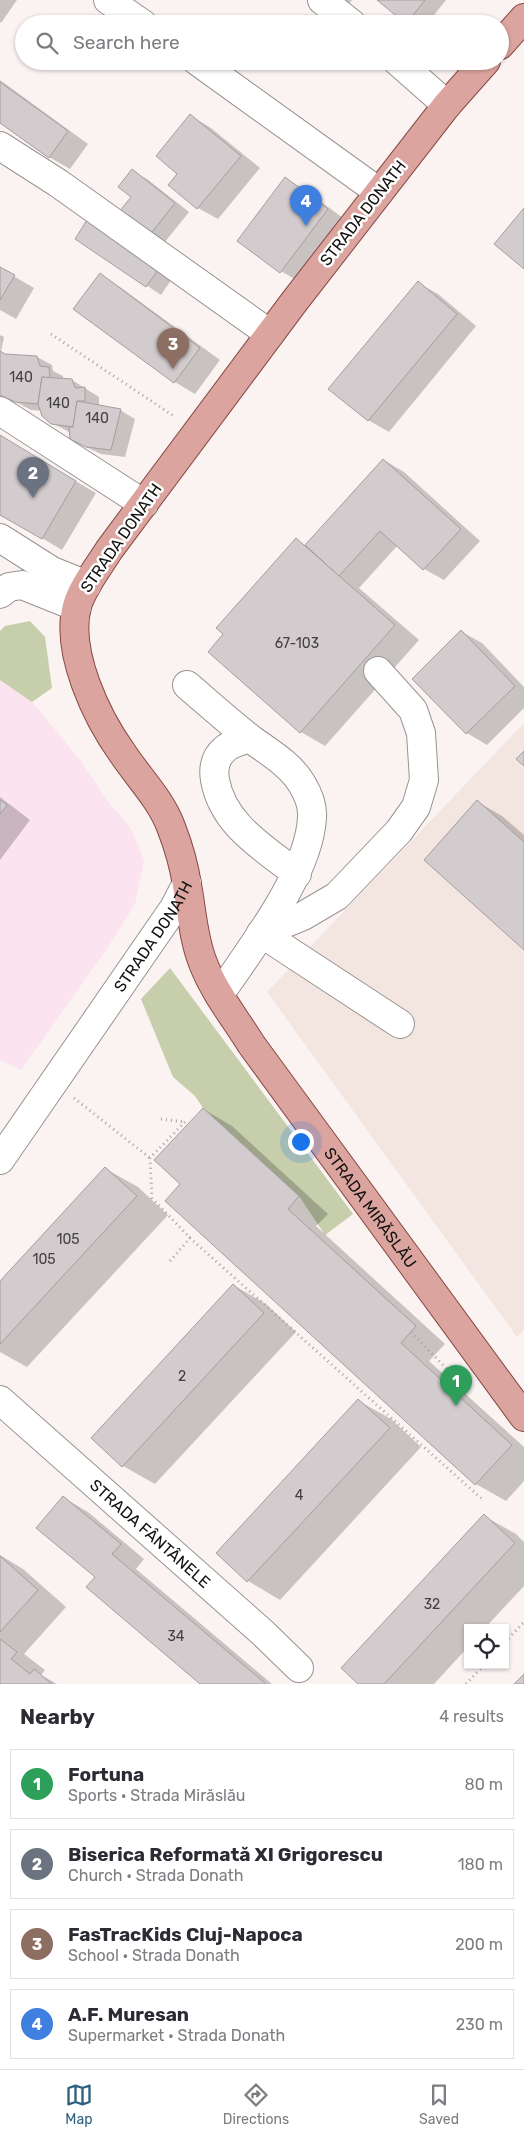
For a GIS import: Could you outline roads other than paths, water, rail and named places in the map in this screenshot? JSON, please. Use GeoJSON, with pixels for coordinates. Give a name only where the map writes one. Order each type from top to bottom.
{"type":"FeatureCollection","features":[{"type":"Feature","properties":{"kind":"main road"},"geometry":{"type":"LineString","coordinates":[[509,35],[524,18]]}},
{"type":"Feature","properties":{"kind":"main road","name":"STRADA DONATH"},"geometry":{"type":"LineString","coordinates":[[187,883],[170,824],[161,805],[122,752],[96,707],[86,683],[76,645],[74,625],[82,596],[144,504],[270,334],[379,192],[478,70]]}},
{"type":"Feature","properties":{"kind":"main road","name":"STRADA MIRĂSLĂU"},"geometry":{"type":"LineString","coordinates":[[187,883],[198,947],[203,963],[251,1044],[524,1417]]}},
{"type":"Feature","properties":{"kind":"street"},"geometry":{"type":"LineString","coordinates":[[108,0],[130,15]]}},
{"type":"Feature","properties":{"kind":"street"},"geometry":{"type":"LineString","coordinates":[[322,0],[341,15]]}},
{"type":"Feature","properties":{"kind":"street"},"geometry":{"type":"LineString","coordinates":[[210,70],[379,192]]}},
{"type":"Feature","properties":{"kind":"street"},"geometry":{"type":"LineString","coordinates":[[407,70],[447,106]]}},
{"type":"Feature","properties":{"kind":"street"},"geometry":{"type":"LineString","coordinates":[[0,146],[58,183],[270,334]]}},
{"type":"Feature","properties":{"kind":"street"},"geometry":{"type":"LineString","coordinates":[[0,411],[144,504]]}},
{"type":"Feature","properties":{"kind":"street"},"geometry":{"type":"LineString","coordinates":[[0,538],[52,571],[82,596]]}},
{"type":"Feature","properties":{"kind":"street"},"geometry":{"type":"LineString","coordinates":[[0,594],[9,587],[22,585],[82,596]]}},
{"type":"Feature","properties":{"kind":"street"},"geometry":{"type":"LineString","coordinates":[[260,933],[303,916],[337,896],[400,831],[416,807],[424,780],[421,733],[413,710],[378,671]]}},
{"type":"Feature","properties":{"kind":"street"},"geometry":{"type":"LineString","coordinates":[[187,684],[249,738],[289,768],[302,783],[311,803],[310,835],[297,874],[220,994]]}},
{"type":"Feature","properties":{"kind":"street"},"geometry":{"type":"LineString","coordinates":[[249,738],[226,747],[217,757],[213,771],[217,792],[226,812],[239,828],[297,874]]}},
{"type":"Feature","properties":{"kind":"street","name":"STRADA DONATH"},"geometry":{"type":"LineString","coordinates":[[0,1160],[174,908],[187,883]]}},
{"type":"Feature","properties":{"kind":"street"},"geometry":{"type":"LineString","coordinates":[[260,933],[400,1024]]}},
{"type":"Feature","properties":{"kind":"street","name":"STRADA FÂNTÂNELE"},"geometry":{"type":"LineString","coordinates":[[0,1400],[264,1633],[299,1668]]}},
{"type":"Feature","properties":{"kind":"place","name":"A.F. Muresan"},"geometry":{"type":"Point","coordinates":[306,226]}},
{"type":"Feature","properties":{"kind":"place","name":"FasTracKids Cluj-Napoca"},"geometry":{"type":"Point","coordinates":[173,369]}},
{"type":"Feature","properties":{"kind":"place","name":"Biserica Reformată XI Grigorescu"},"geometry":{"type":"Point","coordinates":[33,498]}},
{"type":"Feature","properties":{"kind":"place","name":"Fortuna"},"geometry":{"type":"Point","coordinates":[456,1406]}}]}
